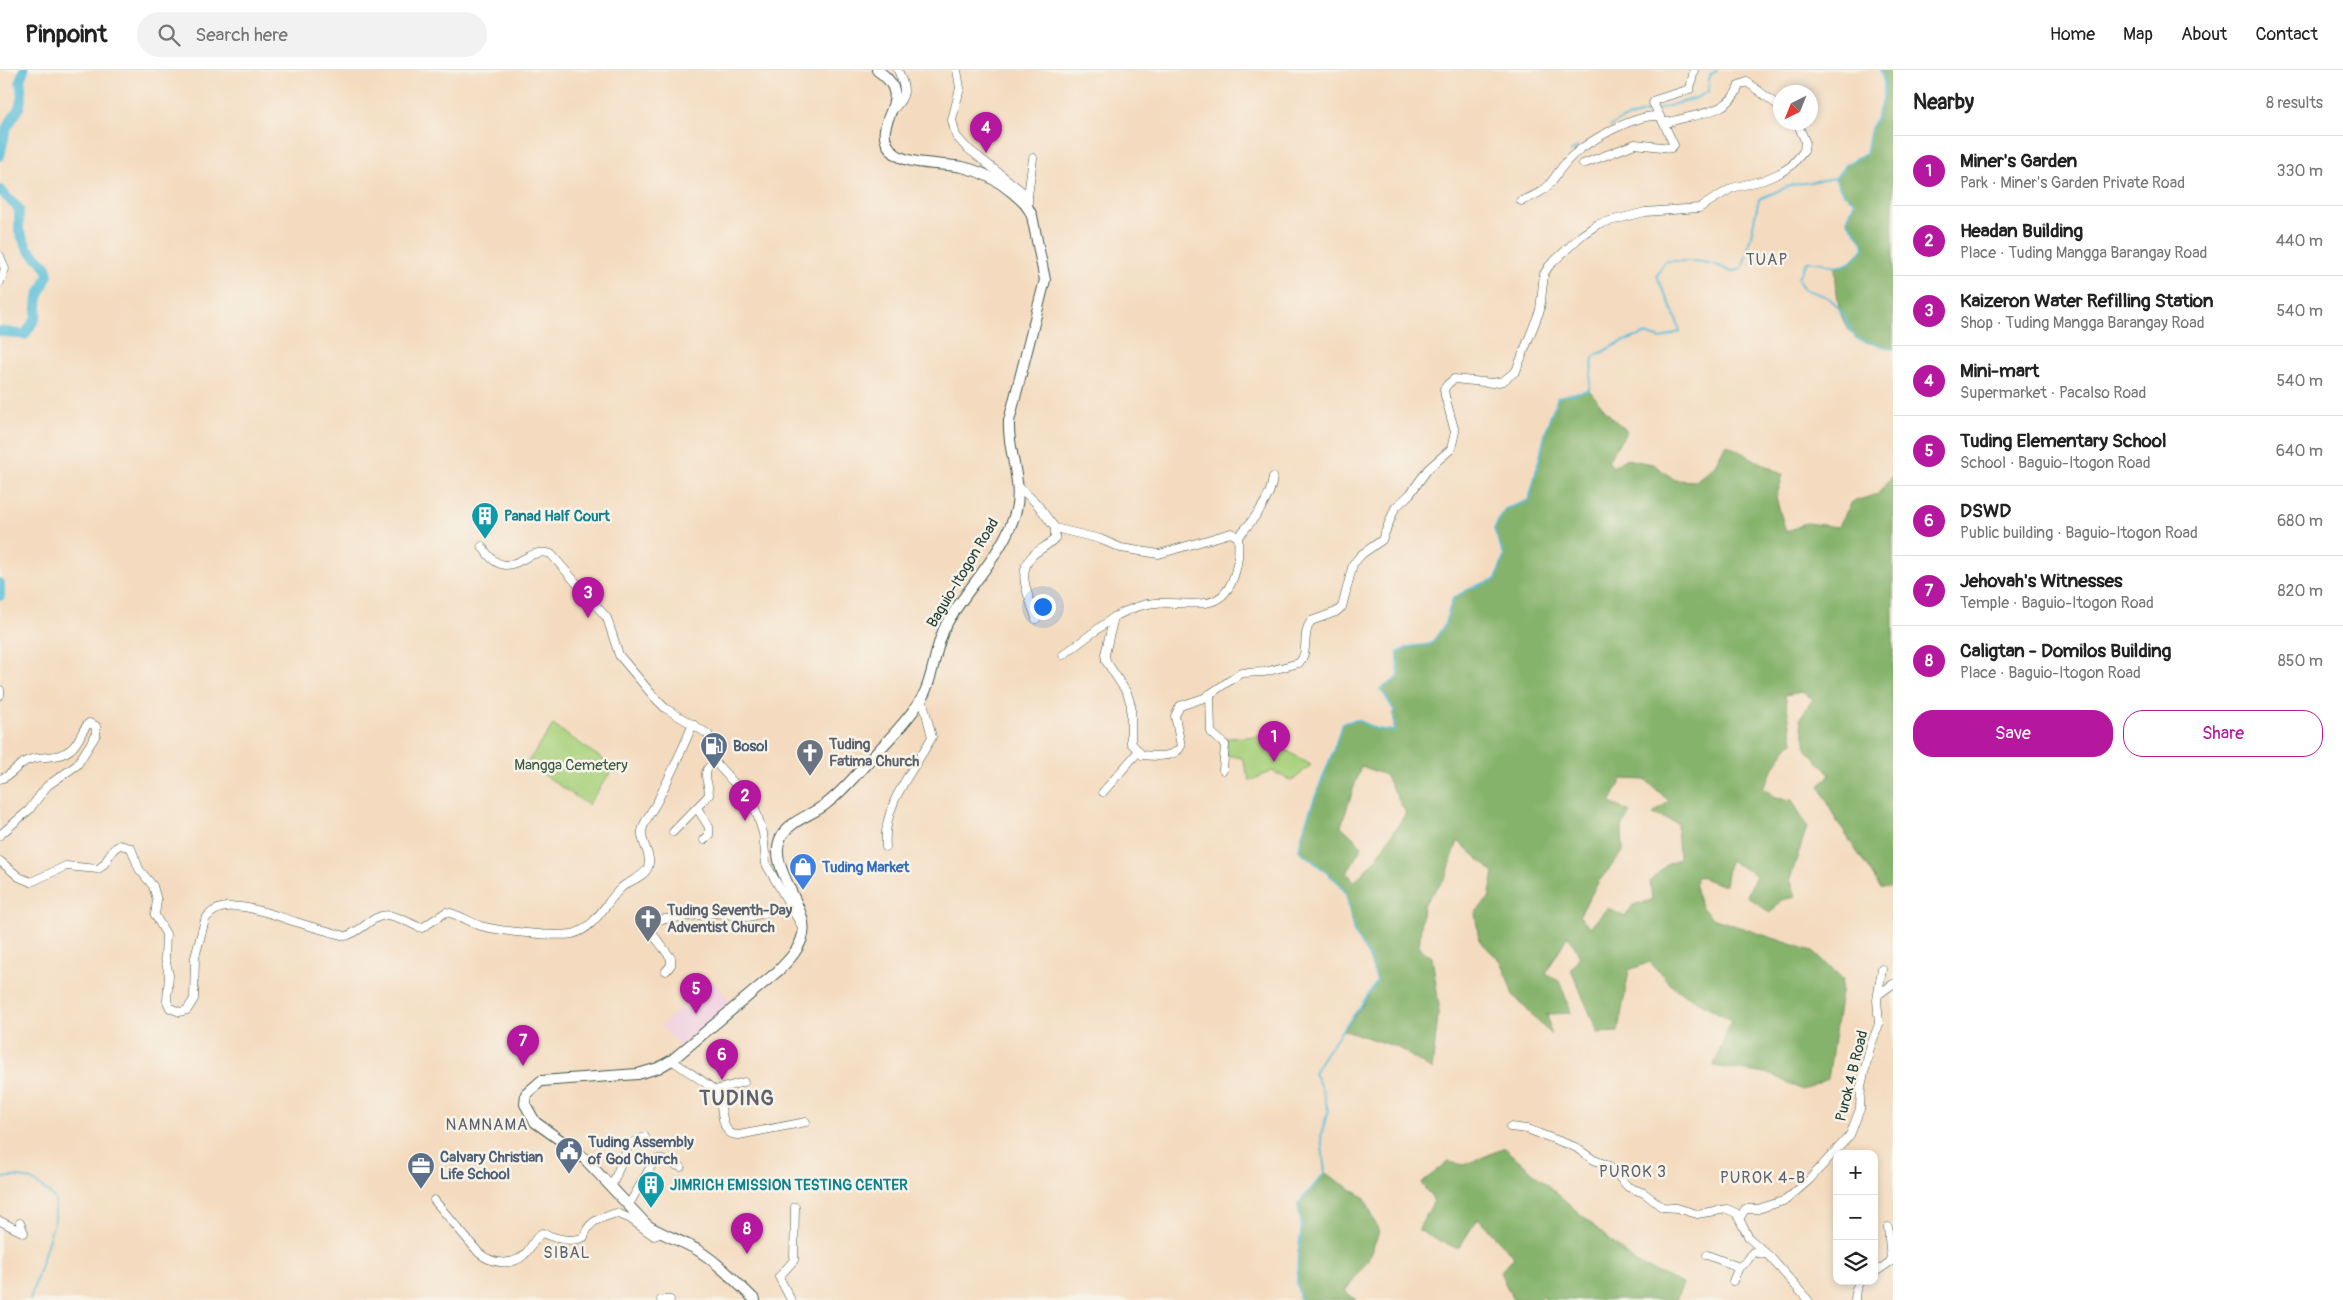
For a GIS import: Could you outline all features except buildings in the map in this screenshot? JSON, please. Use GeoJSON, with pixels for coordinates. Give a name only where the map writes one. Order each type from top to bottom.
{"type":"FeatureCollection","features":[{"type":"Feature","properties":{"kind":"main road"},"geometry":{"type":"LineString","coordinates":[[877,70],[893,83],[896,90],[889,114],[886,137],[888,145],[898,157],[979,172],[1028,201]]}},
{"type":"Feature","properties":{"kind":"main road","name":"Baguio-Itogon Road"},"geometry":{"type":"LineString","coordinates":[[804,928],[778,854],[781,836],[788,827],[825,805],[845,787],[922,698],[930,680],[947,622],[985,569],[1010,526],[1018,499],[1008,432],[1009,421],[1045,280],[1038,235],[1028,201]]}},
{"type":"Feature","properties":{"kind":"main road"},"geometry":{"type":"LineString","coordinates":[[755,1300],[711,1258],[660,1234],[647,1225],[581,1155],[535,1122],[525,1104],[526,1094],[541,1081],[638,1074],[658,1068],[672,1060],[778,971],[800,943],[804,928]]}},
{"type":"Feature","properties":{"kind":"street"},"geometry":{"type":"LineString","coordinates":[[889,114],[901,103],[905,94],[904,84],[898,70]]}},
{"type":"Feature","properties":{"kind":"street"},"geometry":{"type":"LineString","coordinates":[[957,70],[960,88],[952,120],[956,136],[1028,201]]}},
{"type":"Feature","properties":{"kind":"street"},"geometry":{"type":"LineString","coordinates":[[1583,164],[1635,144],[1671,148],[1674,145],[1653,103],[1655,100],[1690,89],[1693,85],[1694,70]]}},
{"type":"Feature","properties":{"kind":"street"},"geometry":{"type":"LineString","coordinates":[[1521,201],[1547,189],[1572,156],[1629,122],[1661,119],[1670,122],[1714,110],[1729,103],[1737,94],[1740,85],[1747,82],[1773,102]]}},
{"type":"Feature","properties":{"kind":"street"},"geometry":{"type":"LineString","coordinates":[[1114,617],[1105,654],[1106,661],[1128,693],[1131,743],[1138,752],[1157,756],[1179,750],[1181,741],[1176,716],[1180,706],[1210,694],[1241,673],[1265,672],[1293,665],[1303,658],[1308,625],[1316,618],[1336,612],[1342,607],[1354,564],[1362,554],[1382,540],[1395,508],[1410,494],[1428,469],[1451,449],[1455,432],[1444,389],[1454,379],[1493,383],[1503,381],[1516,371],[1540,310],[1544,274],[1556,258],[1582,235],[1598,224],[1645,212],[1699,208],[1732,188],[1764,180],[1780,173],[1791,166],[1804,151],[1805,141],[1800,130]]}},
{"type":"Feature","properties":{"kind":"street"},"geometry":{"type":"LineString","coordinates":[[1028,201],[1033,158]]}},
{"type":"Feature","properties":{"kind":"street"},"geometry":{"type":"LineString","coordinates":[[0,256],[5,269],[0,282]]}},
{"type":"Feature","properties":{"kind":"street"},"geometry":{"type":"LineString","coordinates":[[1064,655],[1114,617],[1137,606],[1206,603],[1218,599],[1224,594],[1234,578],[1238,536],[1258,514],[1271,489],[1273,477]]}},
{"type":"Feature","properties":{"kind":"street"},"geometry":{"type":"LineString","coordinates":[[1017,485],[1037,504],[1055,528],[1055,538],[1033,556],[1025,568],[1024,582],[1036,619]]}},
{"type":"Feature","properties":{"kind":"street"},"geometry":{"type":"LineString","coordinates":[[1055,528],[1100,540],[1121,548],[1159,554],[1231,533],[1238,536]]}},
{"type":"Feature","properties":{"kind":"street"},"geometry":{"type":"LineString","coordinates":[[482,546],[494,560],[506,565],[514,564],[540,552],[551,554],[607,618],[619,654],[625,663],[660,703],[708,734],[715,762],[754,805],[763,833],[766,864],[804,928]]}},
{"type":"Feature","properties":{"kind":"street"},"geometry":{"type":"LineString","coordinates":[[1210,694],[1211,732],[1225,745],[1223,770]]}},
{"type":"Feature","properties":{"kind":"street"},"geometry":{"type":"LineString","coordinates":[[886,846],[886,823],[898,794],[932,737],[922,698]]}},
{"type":"Feature","properties":{"kind":"street"},"geometry":{"type":"LineString","coordinates":[[0,779],[13,773],[26,760],[67,752],[76,743],[84,727],[90,723],[96,726],[96,735],[77,765],[47,786],[29,810],[0,835]]}},
{"type":"Feature","properties":{"kind":"street"},"geometry":{"type":"LineString","coordinates":[[0,861],[19,877],[31,882],[66,866],[98,869],[105,864],[112,849],[120,845],[131,848],[139,869],[153,886],[157,900],[155,915],[166,934],[165,958],[169,975],[167,1001],[170,1008],[180,1012],[187,1010],[194,999],[195,957],[205,920],[208,915],[226,908],[257,908],[345,936],[355,933],[381,916],[393,916],[422,928],[446,912],[456,914],[468,921],[494,928],[559,934],[579,932],[591,923],[622,886],[642,875],[648,868],[649,862],[641,832],[657,803],[693,724]]}},
{"type":"Feature","properties":{"kind":"street"},"geometry":{"type":"LineString","coordinates":[[1103,792],[1138,752]]}},
{"type":"Feature","properties":{"kind":"street"},"geometry":{"type":"LineString","coordinates":[[673,832],[709,795],[705,774],[709,766],[715,762]]}},
{"type":"Feature","properties":{"kind":"street"},"geometry":{"type":"LineString","coordinates":[[697,808],[709,827],[709,835],[704,840]]}},
{"type":"Feature","properties":{"kind":"street"},"geometry":{"type":"LineString","coordinates":[[666,971],[671,965],[671,958],[650,932],[652,925],[657,920],[716,913],[748,917],[791,907]]}},
{"type":"Feature","properties":{"kind":"street","name":"Purok 4 B Road"},"geometry":{"type":"LineString","coordinates":[[1740,1218],[1745,1209],[1758,1209],[1786,1200],[1809,1180],[1850,1134],[1860,1109],[1860,1086],[1870,1048],[1879,1024],[1877,1000],[1882,970]]}},
{"type":"Feature","properties":{"kind":"street"},"geometry":{"type":"LineString","coordinates":[[1879,994],[1893,984]]}},
{"type":"Feature","properties":{"kind":"street"},"geometry":{"type":"LineString","coordinates":[[672,1060],[688,1073],[715,1090],[725,1127],[735,1135],[806,1122]]}},
{"type":"Feature","properties":{"kind":"street"},"geometry":{"type":"LineString","coordinates":[[715,1090],[744,1082]]}},
{"type":"Feature","properties":{"kind":"street"},"geometry":{"type":"LineString","coordinates":[[1510,1127],[1533,1130],[1575,1147],[1594,1160],[1609,1166],[1628,1187],[1644,1193],[1662,1207],[1677,1208],[1704,1215],[1727,1209],[1740,1218],[1749,1238],[1770,1257],[1808,1300]]}},
{"type":"Feature","properties":{"kind":"street"},"geometry":{"type":"LineString","coordinates":[[611,1188],[629,1144],[645,1137]]}},
{"type":"Feature","properties":{"kind":"street"},"geometry":{"type":"LineString","coordinates":[[628,1206],[654,1161],[659,1159],[681,1167]]}},
{"type":"Feature","properties":{"kind":"street"},"geometry":{"type":"LineString","coordinates":[[434,1200],[479,1253],[496,1262],[518,1259],[542,1233],[554,1238],[579,1240],[584,1237],[590,1223],[616,1212],[629,1218],[654,1236],[660,1234]]}},
{"type":"Feature","properties":{"kind":"street"},"geometry":{"type":"LineString","coordinates":[[791,1300],[779,1277],[794,1260],[795,1207]]}},
{"type":"Feature","properties":{"kind":"street"},"geometry":{"type":"LineString","coordinates":[[0,1222],[24,1233],[20,1223]]}},
{"type":"Feature","properties":{"kind":"street"},"geometry":{"type":"LineString","coordinates":[[1878,1270],[1892,1260],[1888,1227]]}},
{"type":"Feature","properties":{"kind":"street"},"geometry":{"type":"LineString","coordinates":[[1733,1281],[1739,1266],[1747,1261],[1754,1252],[1770,1257]]}},
{"type":"Feature","properties":{"kind":"street"},"geometry":{"type":"LineString","coordinates":[[1707,1256],[1739,1266]]}},
{"type":"Feature","properties":{"kind":"street"},"geometry":{"type":"LineString","coordinates":[[1856,1300],[1858,1285]]}},
{"type":"Feature","properties":{"kind":"street"},"geometry":{"type":"LineString","coordinates":[[662,1300],[670,1300]]}},
{"type":"Feature","properties":{"kind":"shaded area"},"geometry":{"type":"Polygon","coordinates":[[[712,980],[732,1003],[680,1047],[661,1026],[712,980]]]}},
{"type":"Feature","properties":{"kind":"green space"},"geometry":{"type":"Polygon","coordinates":[[[1880,70],[1893,70],[1893,349],[1859,339],[1849,331],[1839,305],[1835,267],[1847,265],[1864,248],[1863,242],[1847,220],[1855,201],[1842,192],[1835,178],[1848,163],[1866,153],[1871,129],[1883,99],[1884,86],[1880,70]]]}},
{"type":"Feature","properties":{"kind":"green space"},"geometry":{"type":"Polygon","coordinates":[[[1589,390],[1611,417],[1627,431],[1608,461],[1613,467],[1625,459],[1653,464],[1675,480],[1696,481],[1715,465],[1726,444],[1783,475],[1776,498],[1786,532],[1806,523],[1838,527],[1852,502],[1878,494],[1893,475],[1893,888],[1880,887],[1835,818],[1820,786],[1830,774],[1807,750],[1800,718],[1813,699],[1802,692],[1785,695],[1793,742],[1781,757],[1763,787],[1775,798],[1792,800],[1807,827],[1790,879],[1796,897],[1781,900],[1770,913],[1747,896],[1756,875],[1729,860],[1725,886],[1696,876],[1698,899],[1703,909],[1712,918],[1812,951],[1843,979],[1828,1079],[1802,1090],[1772,1075],[1714,1066],[1731,1020],[1674,988],[1650,962],[1629,970],[1618,1032],[1598,1033],[1571,969],[1580,956],[1568,935],[1546,973],[1560,982],[1571,1013],[1547,1014],[1551,1035],[1513,995],[1502,963],[1479,940],[1475,913],[1489,898],[1494,873],[1458,841],[1446,877],[1423,905],[1419,949],[1432,957],[1439,1006],[1432,1070],[1397,1047],[1344,1030],[1363,1005],[1377,981],[1369,958],[1354,932],[1346,893],[1337,881],[1299,850],[1313,802],[1332,755],[1342,723],[1358,720],[1376,729],[1394,731],[1394,710],[1381,689],[1399,677],[1398,653],[1409,647],[1431,644],[1444,626],[1453,598],[1471,588],[1496,579],[1504,556],[1494,529],[1505,509],[1529,500],[1548,423],[1558,397],[1589,390]],[[1361,766],[1341,826],[1362,846],[1347,873],[1355,881],[1375,860],[1406,813],[1385,775],[1361,766]],[[1622,779],[1610,803],[1630,812],[1622,827],[1623,852],[1599,881],[1579,916],[1591,927],[1607,908],[1625,917],[1633,905],[1652,900],[1650,881],[1664,867],[1679,858],[1677,823],[1653,814],[1669,801],[1646,780],[1622,779]]]}},
{"type":"Feature","properties":{"kind":"green space","name":"Mangga Cemetery"},"geometry":{"type":"Polygon","coordinates":[[[553,725],[614,767],[588,805],[527,763],[553,725]]]}},
{"type":"Feature","properties":{"kind":"green space"},"geometry":{"type":"Polygon","coordinates":[[[1262,736],[1311,765],[1292,781],[1272,771],[1250,781],[1242,758],[1227,755],[1226,738],[1262,736]]]}},
{"type":"Feature","properties":{"kind":"green space"},"geometry":{"type":"Polygon","coordinates":[[[1505,1148],[1636,1263],[1683,1284],[1676,1300],[1546,1300],[1543,1297],[1536,1300],[1513,1300],[1500,1272],[1514,1257],[1478,1218],[1458,1249],[1418,1230],[1434,1201],[1421,1183],[1448,1162],[1464,1165],[1505,1148]]]}},
{"type":"Feature","properties":{"kind":"green space"},"geometry":{"type":"Polygon","coordinates":[[[1325,1173],[1365,1198],[1379,1232],[1368,1260],[1345,1291],[1356,1300],[1300,1300],[1297,1283],[1298,1254],[1302,1227],[1298,1204],[1325,1173]]]}},
{"type":"Feature","properties":{"kind":"waterway"},"geometry":{"type":"LineString","coordinates":[[0,156],[6,129],[19,108],[22,96],[20,80],[24,70]]}},
{"type":"Feature","properties":{"kind":"waterway"},"geometry":{"type":"LineString","coordinates":[[1658,109],[1696,98],[1709,91],[1709,76],[1718,70]]}},
{"type":"Feature","properties":{"kind":"waterway"},"geometry":{"type":"LineString","coordinates":[[1300,1300],[1297,1283],[1298,1254],[1302,1227],[1298,1204],[1325,1173],[1321,1136],[1328,1110],[1322,1089],[1314,1073],[1328,1049],[1362,1005],[1377,981],[1370,958],[1354,932],[1346,893],[1337,881],[1299,850],[1313,802],[1332,755],[1342,723],[1358,720],[1376,729],[1395,731],[1394,710],[1381,689],[1399,677],[1398,653],[1409,647],[1431,644],[1444,626],[1453,598],[1471,588],[1496,579],[1504,556],[1494,529],[1505,509],[1529,501],[1548,423],[1558,397],[1589,390],[1593,357],[1619,343],[1645,334],[1661,339],[1680,331],[1657,276],[1665,261],[1707,263],[1731,272],[1742,269],[1759,199],[1792,185],[1835,178],[1848,163],[1866,154],[1871,129],[1883,99],[1884,86],[1880,70]]}},
{"type":"Feature","properties":{"kind":"waterway"},"geometry":{"type":"LineString","coordinates":[[1610,127],[1620,120],[1653,110]]}},
{"type":"Feature","properties":{"kind":"waterway"},"geometry":{"type":"LineString","coordinates":[[1570,152],[1577,147]]}},
{"type":"Feature","properties":{"kind":"waterway"},"geometry":{"type":"LineString","coordinates":[[1835,178],[1842,192],[1855,201],[1847,220],[1863,242],[1864,248],[1856,258],[1842,266],[1807,262],[1798,277],[1800,283],[1806,290],[1830,299],[1841,312],[1856,338],[1893,349]]}},
{"type":"Feature","properties":{"kind":"waterway"},"geometry":{"type":"LineString","coordinates":[[0,190],[19,209],[19,231],[28,249],[46,266],[48,275],[38,297],[36,317],[25,335],[0,331]]}},
{"type":"Feature","properties":{"kind":"waterway"},"geometry":{"type":"LineString","coordinates":[[0,583],[0,596]]}},
{"type":"Feature","properties":{"kind":"waterway"},"geometry":{"type":"LineString","coordinates":[[0,1179],[17,1177],[30,1180],[42,1187],[55,1199],[55,1219],[30,1300]]}},
{"type":"Feature","properties":{"kind":"place","name":"Mini-mart"},"geometry":{"type":"Point","coordinates":[986,153]}},
{"type":"Feature","properties":{"kind":"place","name":"Panad Half Court"},"geometry":{"type":"Point","coordinates":[485,540]}},
{"type":"Feature","properties":{"kind":"place","name":"Kaizeron Water Refilling Station"},"geometry":{"type":"Point","coordinates":[588,618]}},
{"type":"Feature","properties":{"kind":"place","name":"Miner's Garden"},"geometry":{"type":"Point","coordinates":[1274,762]}},
{"type":"Feature","properties":{"kind":"place","name":"Bosol"},"geometry":{"type":"Point","coordinates":[714,770]}},
{"type":"Feature","properties":{"kind":"place","name":"Tuding Fatima Church"},"geometry":{"type":"Point","coordinates":[810,777]}},
{"type":"Feature","properties":{"kind":"place","name":"Headan Building"},"geometry":{"type":"Point","coordinates":[745,821]}},
{"type":"Feature","properties":{"kind":"place","name":"Tuding Market"},"geometry":{"type":"Point","coordinates":[803,891]}},
{"type":"Feature","properties":{"kind":"place","name":"Tuding Seventh-Day Adventist Church"},"geometry":{"type":"Point","coordinates":[648,943]}},
{"type":"Feature","properties":{"kind":"place","name":"Tuding Elementary School"},"geometry":{"type":"Point","coordinates":[696,1014]}},
{"type":"Feature","properties":{"kind":"place","name":"Jehovah's Witnesses"},"geometry":{"type":"Point","coordinates":[523,1066]}},
{"type":"Feature","properties":{"kind":"place","name":"DSWD"},"geometry":{"type":"Point","coordinates":[722,1080]}},
{"type":"Feature","properties":{"kind":"place","name":"Tuding Assembly of God Church"},"geometry":{"type":"Point","coordinates":[569,1175]}},
{"type":"Feature","properties":{"kind":"place","name":"Calvary Christian Life School"},"geometry":{"type":"Point","coordinates":[421,1190]}},
{"type":"Feature","properties":{"kind":"place","name":"JIMRICH EMISSION TESTING CENTER"},"geometry":{"type":"Point","coordinates":[651,1209]}},
{"type":"Feature","properties":{"kind":"place","name":"Caligtan - Domilos Building"},"geometry":{"type":"Point","coordinates":[747,1254]}},
{"type":"Feature","properties":{"kind":"district","name":"TUAP"},"geometry":{"type":"Point","coordinates":[1767,260]}},
{"type":"Feature","properties":{"kind":"district","name":"TUDING"},"geometry":{"type":"Point","coordinates":[737,1098]}},
{"type":"Feature","properties":{"kind":"district","name":"NAMNAMA"},"geometry":{"type":"Point","coordinates":[487,1125]}},
{"type":"Feature","properties":{"kind":"district","name":"PUROK 3"},"geometry":{"type":"Point","coordinates":[1633,1172]}},
{"type":"Feature","properties":{"kind":"district","name":"PUROK 4-B"},"geometry":{"type":"Point","coordinates":[1763,1178]}},
{"type":"Feature","properties":{"kind":"district","name":"SIBAL"},"geometry":{"type":"Point","coordinates":[567,1253]}}]}
